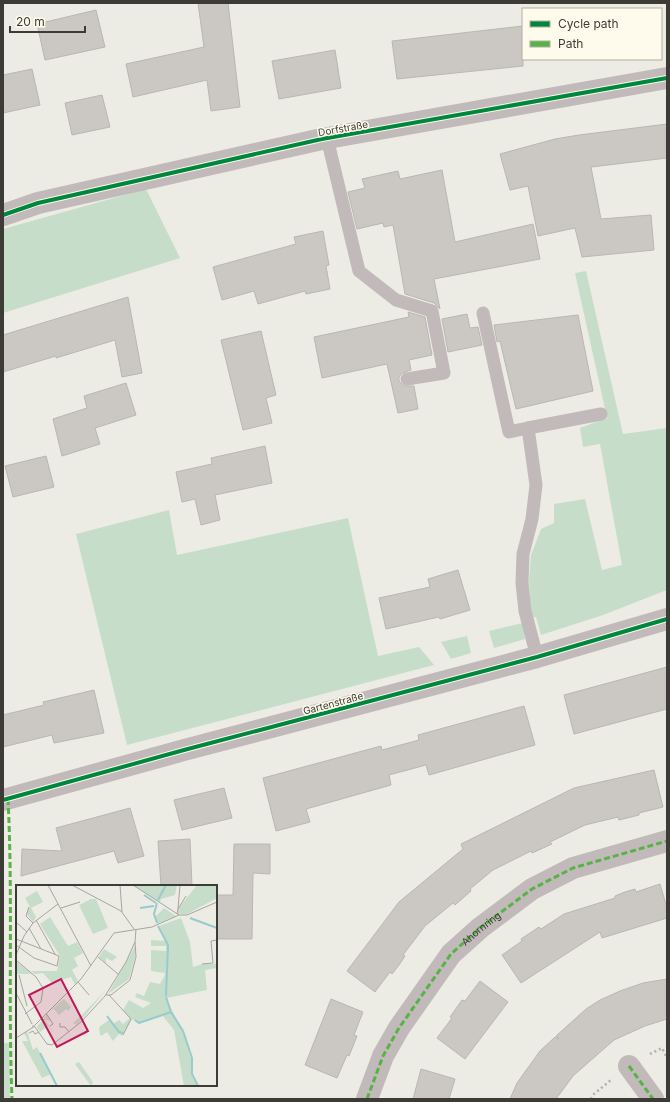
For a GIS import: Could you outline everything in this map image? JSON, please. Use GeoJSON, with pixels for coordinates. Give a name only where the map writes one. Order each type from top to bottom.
{"type":"FeatureCollection","features":[{"type":"Feature","properties":{"kind":"street","name":"Dorfstraße"},"geometry":{"type":"LineString","coordinates":[[3,215],[38,203],[327,138],[667,78]]}},
{"type":"Feature","properties":{"kind":"street","name":"Gartenstraße"},"geometry":{"type":"LineString","coordinates":[[3,800],[184,750],[537,657],[667,619]]}},
{"type":"Feature","properties":{"kind":"street","name":"Ahornring"},"geometry":{"type":"LineString","coordinates":[[367,1099],[383,1056],[399,1028],[451,954],[480,928],[532,889],[573,868],[667,841]]}},
{"type":"Feature","properties":{"kind":"street"},"geometry":{"type":"LineString","coordinates":[[629,1066],[653,1099]]}},
{"type":"Feature","properties":{"kind":"lane"},"geometry":{"type":"LineString","coordinates":[[327,138],[359,271],[396,300],[432,311],[444,373],[407,379]]}},
{"type":"Feature","properties":{"kind":"lane"},"geometry":{"type":"LineString","coordinates":[[483,313],[509,432],[601,414]]}},
{"type":"Feature","properties":{"kind":"lane"},"geometry":{"type":"LineString","coordinates":[[528,428],[536,485],[532,519],[523,554],[522,583],[525,611],[537,657]]}},
{"type":"Feature","properties":{"kind":"green space"},"geometry":{"type":"Polygon","coordinates":[[[146,189],[180,258],[3,313],[3,229],[146,189]]]}},
{"type":"Feature","properties":{"kind":"green space"},"geometry":{"type":"Polygon","coordinates":[[[586,271],[623,434],[667,428],[667,590],[603,615],[541,635],[536,617],[531,617],[529,581],[531,555],[541,529],[554,523],[554,504],[585,499],[602,570],[622,565],[600,444],[583,447],[580,428],[607,418],[575,273],[586,271]]]}},
{"type":"Feature","properties":{"kind":"green space"},"geometry":{"type":"Polygon","coordinates":[[[169,510],[177,555],[348,518],[378,656],[419,647],[434,665],[127,745],[76,534],[169,510]]]}},
{"type":"Feature","properties":{"kind":"green space"},"geometry":{"type":"Polygon","coordinates":[[[523,623],[525,639],[494,648],[489,631],[523,623]]]}},
{"type":"Feature","properties":{"kind":"green space"},"geometry":{"type":"Polygon","coordinates":[[[467,636],[471,653],[451,659],[441,642],[467,636]]]}},
{"type":"Feature","properties":{"kind":"green space"},"geometry":{"type":"Polygon","coordinates":[[[3,1043],[9,1043],[10,1099],[3,1099],[3,1043]]]}},
{"type":"Feature","properties":{"kind":"building"},"geometry":{"type":"Polygon","coordinates":[[[198,3],[228,3],[240,107],[211,111],[207,80],[133,97],[126,64],[204,47],[198,3]]]}},
{"type":"Feature","properties":{"kind":"building"},"geometry":{"type":"Polygon","coordinates":[[[96,10],[105,47],[45,60],[37,24],[96,10]]]}},
{"type":"Feature","properties":{"kind":"building"},"geometry":{"type":"Polygon","coordinates":[[[522,26],[523,66],[397,79],[392,41],[522,26]]]}},
{"type":"Feature","properties":{"kind":"building"},"geometry":{"type":"Polygon","coordinates":[[[335,50],[341,88],[279,99],[272,61],[335,50]]]}},
{"type":"Feature","properties":{"kind":"building"},"geometry":{"type":"Polygon","coordinates":[[[32,69],[40,105],[3,113],[3,75],[32,69]]]}},
{"type":"Feature","properties":{"kind":"building"},"geometry":{"type":"Polygon","coordinates":[[[102,95],[110,127],[72,135],[65,103],[102,95]]]}},
{"type":"Feature","properties":{"kind":"building"},"geometry":{"type":"Polygon","coordinates":[[[667,124],[667,158],[591,167],[601,219],[651,215],[654,250],[582,257],[575,228],[538,236],[528,186],[510,190],[500,154],[555,139],[667,124]]]}},
{"type":"Feature","properties":{"kind":"building"},"geometry":{"type":"Polygon","coordinates":[[[442,170],[455,242],[533,224],[540,259],[434,279],[440,309],[434,303],[405,294],[393,225],[384,227],[383,223],[357,229],[348,192],[365,188],[362,179],[398,171],[400,179],[442,170]]]}},
{"type":"Feature","properties":{"kind":"building"},"geometry":{"type":"Polygon","coordinates":[[[323,231],[329,265],[326,266],[330,289],[306,294],[305,291],[258,304],[254,291],[222,300],[213,267],[296,244],[294,237],[323,231]]]}},
{"type":"Feature","properties":{"kind":"building"},"geometry":{"type":"Polygon","coordinates":[[[128,297],[142,373],[122,377],[115,340],[3,372],[3,335],[128,297]]]}},
{"type":"Feature","properties":{"kind":"building"},"geometry":{"type":"Polygon","coordinates":[[[408,312],[425,317],[432,355],[409,360],[411,370],[402,373],[399,377],[399,381],[404,386],[414,386],[418,409],[398,413],[387,364],[322,378],[314,337],[409,317],[408,312]]]}},
{"type":"Feature","properties":{"kind":"building"},"geometry":{"type":"Polygon","coordinates":[[[467,314],[470,328],[478,327],[482,345],[448,352],[442,319],[467,314]]]}},
{"type":"Feature","properties":{"kind":"building"},"geometry":{"type":"Polygon","coordinates":[[[578,315],[593,391],[516,409],[500,341],[497,342],[494,325],[578,315]]]}},
{"type":"Feature","properties":{"kind":"building"},"geometry":{"type":"Polygon","coordinates":[[[261,331],[276,395],[266,398],[272,423],[243,430],[221,340],[261,331]]]}},
{"type":"Feature","properties":{"kind":"building"},"geometry":{"type":"Polygon","coordinates":[[[126,383],[136,415],[95,428],[100,444],[62,456],[53,419],[87,408],[84,396],[126,383]]]}},
{"type":"Feature","properties":{"kind":"building"},"geometry":{"type":"Polygon","coordinates":[[[265,446],[272,483],[215,495],[220,520],[201,525],[195,499],[182,502],[176,472],[212,464],[211,458],[265,446]]]}},
{"type":"Feature","properties":{"kind":"building"},"geometry":{"type":"Polygon","coordinates":[[[46,456],[54,487],[13,497],[5,466],[46,456]]]}},
{"type":"Feature","properties":{"kind":"building"},"geometry":{"type":"Polygon","coordinates":[[[458,570],[470,610],[440,619],[439,617],[386,629],[379,598],[430,587],[428,579],[458,570]]]}},
{"type":"Feature","properties":{"kind":"building"},"geometry":{"type":"Polygon","coordinates":[[[667,667],[667,709],[574,734],[564,695],[667,667]]]}},
{"type":"Feature","properties":{"kind":"building"},"geometry":{"type":"Polygon","coordinates":[[[94,690],[104,733],[54,743],[52,735],[3,747],[3,715],[44,705],[43,702],[94,690]]]}},
{"type":"Feature","properties":{"kind":"building"},"geometry":{"type":"Polygon","coordinates":[[[524,706],[535,745],[429,775],[426,765],[389,775],[391,785],[306,809],[310,822],[276,831],[263,778],[381,746],[382,750],[419,740],[418,735],[524,706]]]}},
{"type":"Feature","properties":{"kind":"building"},"geometry":{"type":"Polygon","coordinates":[[[654,770],[663,807],[619,820],[618,817],[585,825],[550,842],[552,844],[532,853],[531,851],[493,870],[470,889],[471,891],[455,905],[453,903],[425,926],[403,955],[405,956],[399,965],[392,974],[390,972],[375,992],[347,971],[399,902],[463,849],[461,844],[574,788],[654,770]]]}},
{"type":"Feature","properties":{"kind":"building"},"geometry":{"type":"Polygon","coordinates":[[[224,788],[232,818],[182,830],[174,800],[224,788]]]}},
{"type":"Feature","properties":{"kind":"building"},"geometry":{"type":"Polygon","coordinates":[[[130,808],[144,856],[118,863],[114,851],[21,876],[22,849],[62,851],[56,828],[130,808]]]}},
{"type":"Feature","properties":{"kind":"building"},"geometry":{"type":"Polygon","coordinates":[[[190,839],[192,885],[161,885],[158,841],[190,839]]]}},
{"type":"Feature","properties":{"kind":"building"},"geometry":{"type":"Polygon","coordinates":[[[234,844],[270,844],[270,874],[253,873],[252,939],[217,939],[217,895],[233,895],[234,844]]]}},
{"type":"Feature","properties":{"kind":"building"},"geometry":{"type":"Polygon","coordinates":[[[660,884],[667,908],[667,918],[602,938],[600,932],[521,983],[502,955],[522,941],[521,939],[539,927],[541,929],[564,914],[615,898],[615,896],[625,892],[635,889],[636,892],[660,884]]]}},
{"type":"Feature","properties":{"kind":"building"},"geometry":{"type":"Polygon","coordinates":[[[667,979],[667,1019],[645,1026],[614,1040],[573,1076],[556,1099],[510,1099],[517,1083],[540,1051],[555,1037],[559,1039],[556,1036],[586,1009],[600,1000],[620,991],[643,983],[667,979]]]}},
{"type":"Feature","properties":{"kind":"building"},"geometry":{"type":"Polygon","coordinates":[[[480,981],[508,1002],[465,1059],[437,1038],[452,1018],[450,1017],[462,1000],[465,1001],[480,981]]]}},
{"type":"Feature","properties":{"kind":"building"},"geometry":{"type":"Polygon","coordinates":[[[331,999],[363,1012],[354,1035],[357,1036],[349,1056],[347,1055],[337,1078],[305,1065],[331,999]]]}},
{"type":"Feature","properties":{"kind":"building"},"geometry":{"type":"Polygon","coordinates":[[[421,1069],[455,1079],[449,1099],[413,1099],[421,1069]]]}},
{"type":"Feature","properties":{"kind":"marked path"},"geometry":{"type":"LineString","coordinates":[[8,799],[12,1099]]}},
{"type":"Feature","properties":{"kind":"marked path"},"geometry":{"type":"LineString","coordinates":[[367,1099],[383,1056],[399,1028],[451,954],[480,928],[532,889],[573,868],[667,841]]}},
{"type":"Feature","properties":{"kind":"marked path"},"geometry":{"type":"LineString","coordinates":[[629,1066],[653,1099]]}},
{"type":"Feature","properties":{"kind":"cycle path"},"geometry":{"type":"LineString","coordinates":[[3,215],[38,203],[322,139],[667,78]]}},
{"type":"Feature","properties":{"kind":"cycle path"},"geometry":{"type":"LineString","coordinates":[[3,800],[184,750],[537,657],[667,619]]}}]}
